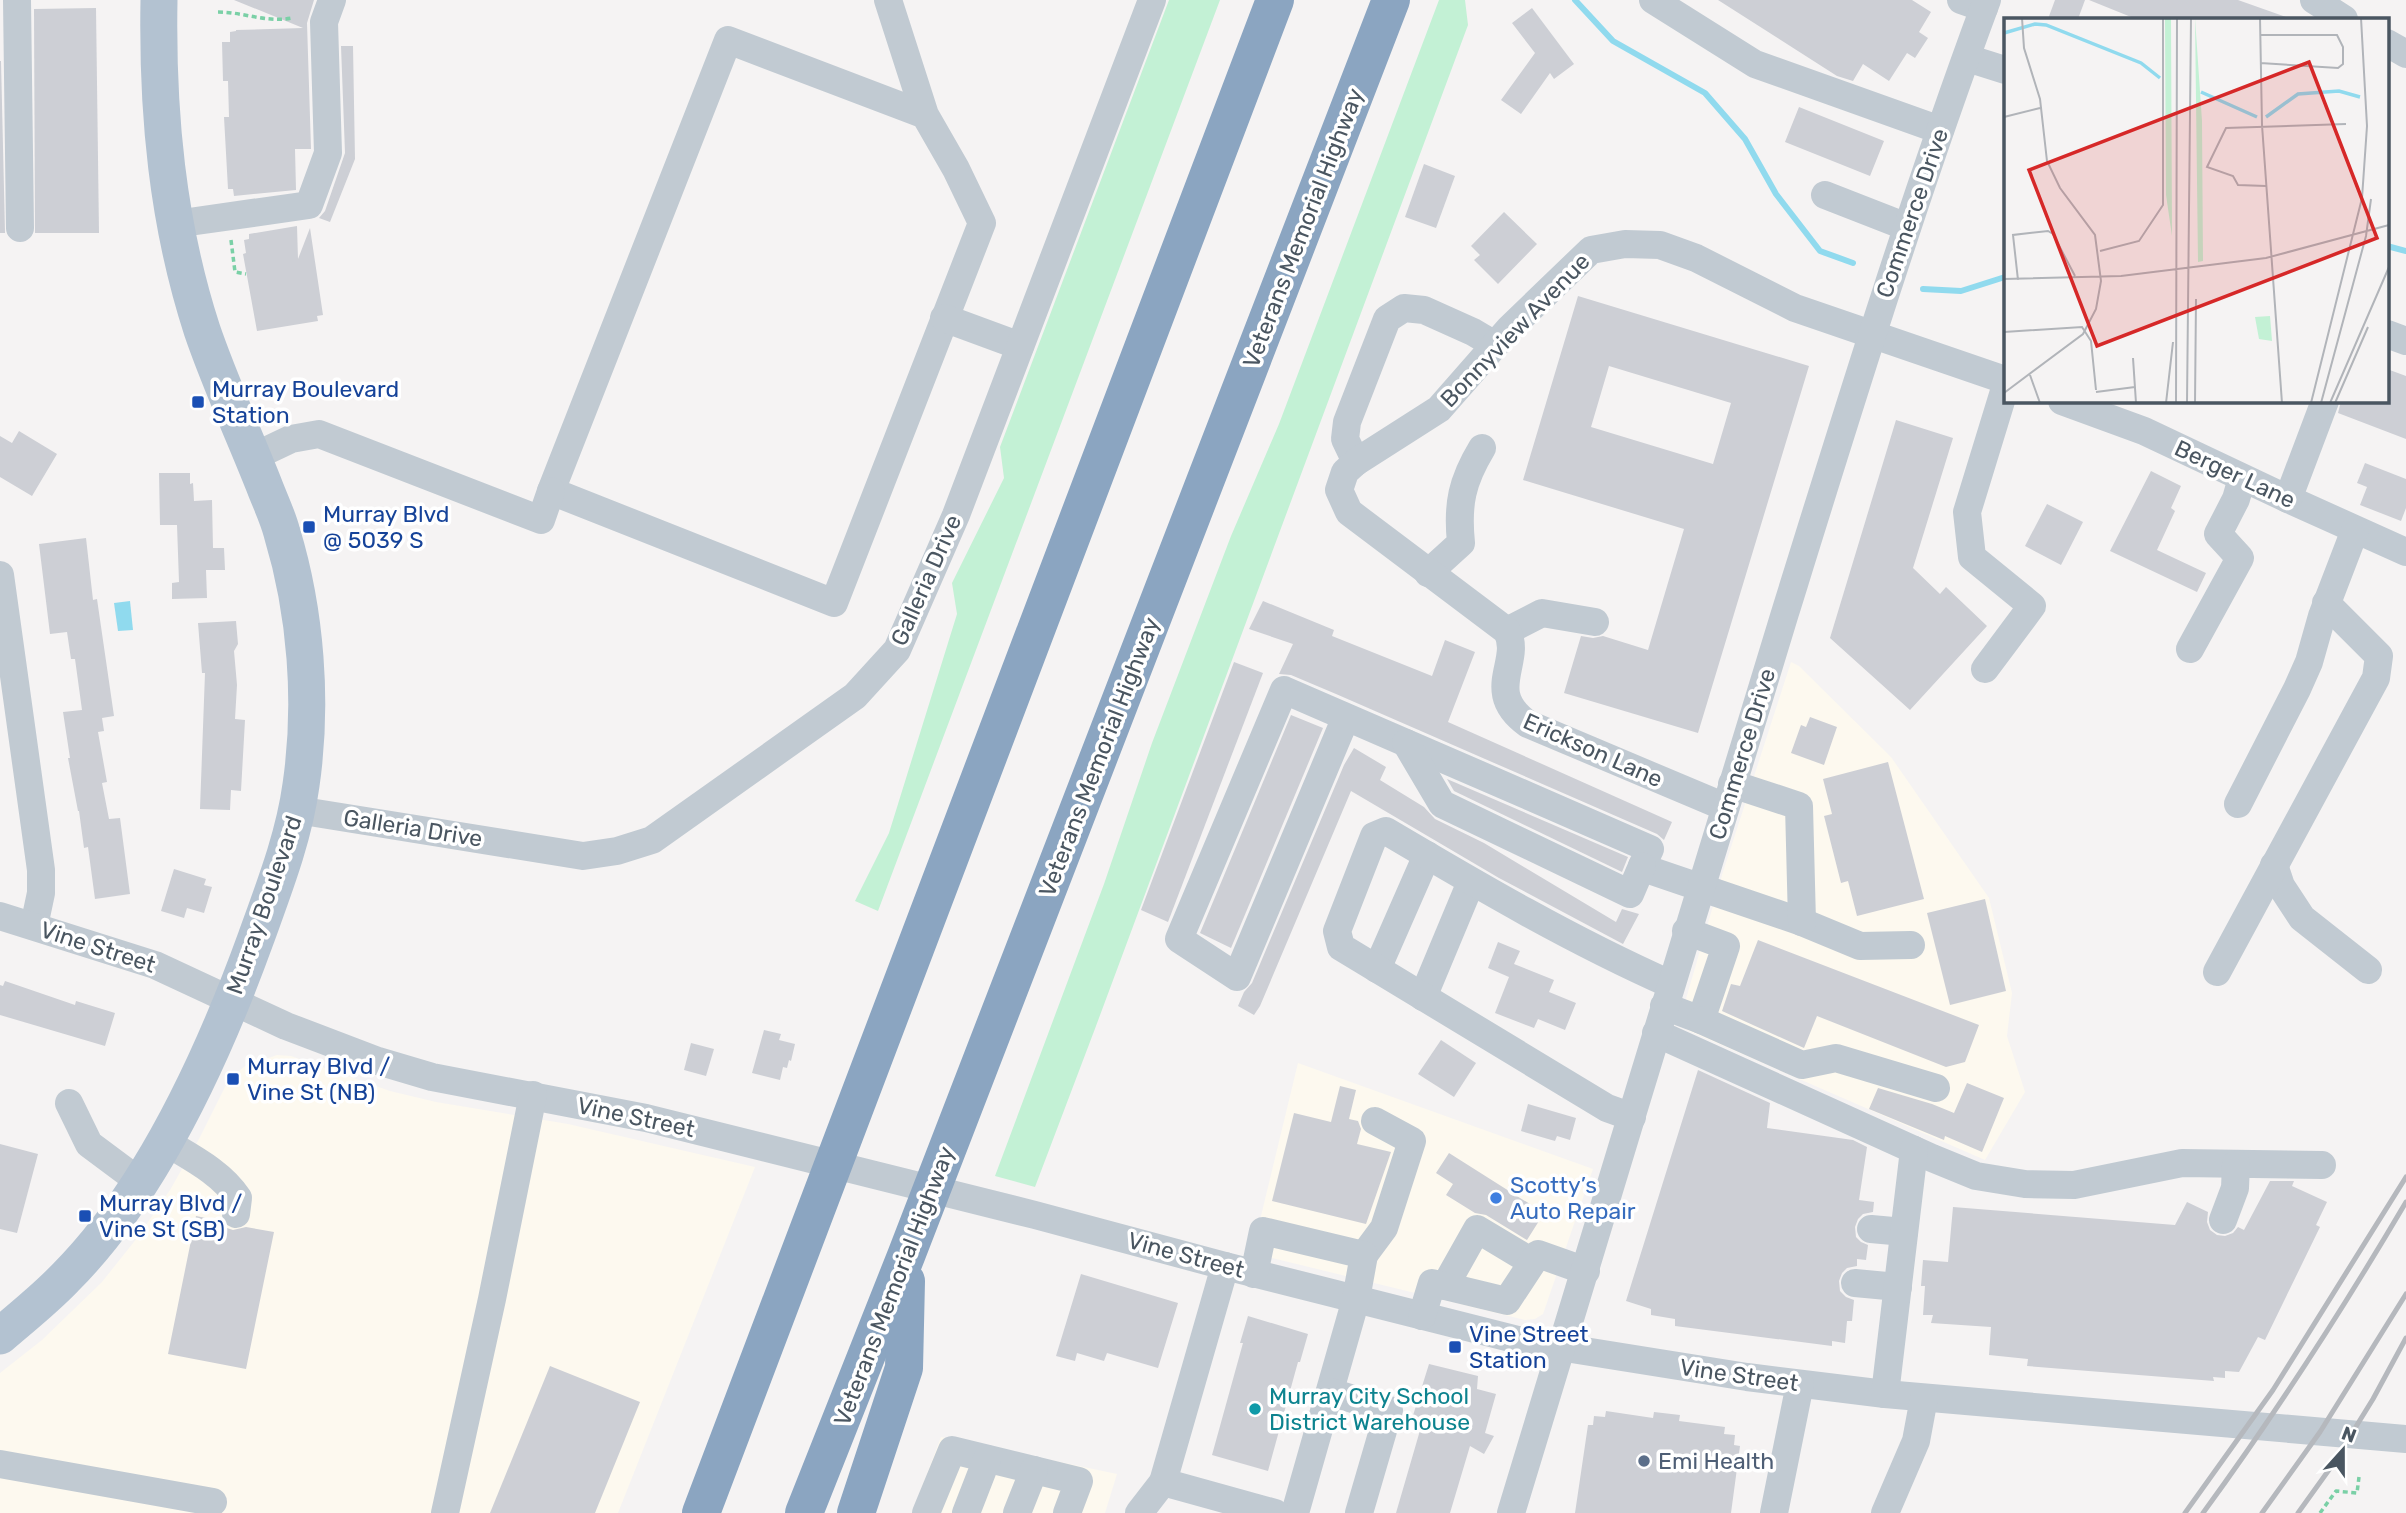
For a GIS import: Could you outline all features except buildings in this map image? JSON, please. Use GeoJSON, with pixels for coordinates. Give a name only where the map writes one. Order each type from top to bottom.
{"type":"FeatureCollection","features":[{"type":"Feature","properties":{"kind":"highway"},"geometry":{"type":"LineString","coordinates":[[701,1513],[1275,0]]}},
{"type":"Feature","properties":{"kind":"highway","name":"Veterans Memorial Highway"},"geometry":{"type":"LineString","coordinates":[[804,1513],[906,1256],[1391,0]]}},
{"type":"Feature","properties":{"kind":"highway"},"geometry":{"type":"LineString","coordinates":[[856,1513],[904,1368],[906,1256]]}},
{"type":"Feature","properties":{"kind":"main road","name":"Murray Boulevard"},"geometry":{"type":"LineString","coordinates":[[0,1336],[66,1277],[103,1235],[140,1182],[164,1141],[189,1094],[231,1001],[279,875],[302,783],[306,720],[303,643],[296,591],[282,531],[202,328],[175,224],[160,114],[159,0]]}},
{"type":"Feature","properties":{"kind":"street"},"geometry":{"type":"LineString","coordinates":[[18,0],[10,181],[20,228]]}},
{"type":"Feature","properties":{"kind":"street"},"geometry":{"type":"LineString","coordinates":[[175,224],[309,205],[328,153],[324,22],[332,0]]}},
{"type":"Feature","properties":{"kind":"street"},"geometry":{"type":"LineString","coordinates":[[551,491],[834,603],[982,223],[956,169],[925,115],[888,0]]}},
{"type":"Feature","properties":{"kind":"street","name":"Galleria Drive"},"geometry":{"type":"LineString","coordinates":[[297,810],[583,856],[617,850],[652,840],[855,696],[897,650],[956,515],[1152,0]]}},
{"type":"Feature","properties":{"kind":"street"},"geometry":{"type":"LineString","coordinates":[[1653,0],[1755,64],[1940,130]]}},
{"type":"Feature","properties":{"kind":"street"},"geometry":{"type":"LineString","coordinates":[[2306,18],[2314,0],[2342,18]]}},
{"type":"Feature","properties":{"kind":"street","name":"Commerce Drive"},"geometry":{"type":"LineString","coordinates":[[1511,1513],[1586,1271],[1686,930],[1871,335],[1967,58],[1978,3]]}},
{"type":"Feature","properties":{"kind":"street"},"geometry":{"type":"LineString","coordinates":[[253,457],[291,439],[319,434],[541,520],[728,40],[925,115]]}},
{"type":"Feature","properties":{"kind":"street"},"geometry":{"type":"LineString","coordinates":[[2388,44],[2406,54]]}},
{"type":"Feature","properties":{"kind":"street"},"geometry":{"type":"LineString","coordinates":[[1967,58],[2004,70]]}},
{"type":"Feature","properties":{"kind":"street"},"geometry":{"type":"LineString","coordinates":[[1825,195],[1907,227]]}},
{"type":"Feature","properties":{"kind":"street","name":"Bonnyview Avenue"},"geometry":{"type":"LineString","coordinates":[[1428,573],[1349,512],[1339,489],[1345,472],[1356,462],[1439,409],[1495,345],[1591,250],[1625,244],[1660,245],[1696,258],[1795,308],[1871,335]]}},
{"type":"Feature","properties":{"kind":"street"},"geometry":{"type":"LineString","coordinates":[[1356,462],[1345,439],[1347,422],[1387,319],[1404,308],[1424,310],[1495,345]]}},
{"type":"Feature","properties":{"kind":"street"},"geometry":{"type":"LineString","coordinates":[[944,318],[1020,346]]}},
{"type":"Feature","properties":{"kind":"street"},"geometry":{"type":"LineString","coordinates":[[2388,334],[2406,341]]}},
{"type":"Feature","properties":{"kind":"street"},"geometry":{"type":"LineString","coordinates":[[1871,335],[2004,380]]}},
{"type":"Feature","properties":{"kind":"street"},"geometry":{"type":"LineString","coordinates":[[1985,669],[2032,606],[1972,557],[1967,512],[2004,391]]}},
{"type":"Feature","properties":{"kind":"street","name":"Berger Lane"},"geometry":{"type":"LineString","coordinates":[[2065,402],[2144,431],[2406,552]]}},
{"type":"Feature","properties":{"kind":"street"},"geometry":{"type":"LineString","coordinates":[[2288,499],[2325,402]]}},
{"type":"Feature","properties":{"kind":"street"},"geometry":{"type":"LineString","coordinates":[[1482,448],[1466,474],[1461,496],[1461,543],[1428,573],[1507,631],[1542,613],[1595,622]]}},
{"type":"Feature","properties":{"kind":"street"},"geometry":{"type":"LineString","coordinates":[[2190,649],[2241,558],[2218,534],[2236,499],[2242,478]]}},
{"type":"Feature","properties":{"kind":"street"},"geometry":{"type":"LineString","coordinates":[[2238,804],[2309,662],[2326,603],[2355,530]]}},
{"type":"Feature","properties":{"kind":"street"},"geometry":{"type":"LineString","coordinates":[[0,575],[41,870],[41,893],[34,926]]}},
{"type":"Feature","properties":{"kind":"street"},"geometry":{"type":"LineString","coordinates":[[2217,972],[2376,678],[2379,656],[2326,603]]}},
{"type":"Feature","properties":{"kind":"street","name":"Erickson Lane"},"geometry":{"type":"LineString","coordinates":[[1507,631],[1511,640],[1505,687],[1508,702],[1515,715],[1528,724],[1728,796],[1799,806],[1802,922]]}},
{"type":"Feature","properties":{"kind":"street"},"geometry":{"type":"LineString","coordinates":[[1346,717],[1237,977],[1179,939],[1284,690],[1346,717],[1406,743],[1650,849],[1630,894],[1442,804],[1406,743]]}},
{"type":"Feature","properties":{"kind":"street"},"geometry":{"type":"LineString","coordinates":[[1632,1117],[1607,1108],[1340,947],[1337,931],[1374,836],[1386,831],[1471,882],[1596,950],[1701,1020],[1802,1065],[1836,1058],[1937,1088]]}},
{"type":"Feature","properties":{"kind":"street"},"geometry":{"type":"LineString","coordinates":[[1377,969],[1427,855]]}},
{"type":"Feature","properties":{"kind":"street"},"geometry":{"type":"LineString","coordinates":[[2274,865],[2281,886],[2302,918],[2368,970]]}},
{"type":"Feature","properties":{"kind":"street"},"geometry":{"type":"LineString","coordinates":[[1642,866],[1802,922],[1860,946],[1911,945]]}},
{"type":"Feature","properties":{"kind":"street"},"geometry":{"type":"LineString","coordinates":[[1423,997],[1471,882]]}},
{"type":"Feature","properties":{"kind":"street","name":"Vine Street"},"geometry":{"type":"LineString","coordinates":[[0,916],[155,965],[286,1026],[378,1061],[432,1077],[646,1118],[750,1143],[1522,1341],[1800,1384],[1885,1394],[2406,1439]]}},
{"type":"Feature","properties":{"kind":"street"},"geometry":{"type":"LineString","coordinates":[[1686,930],[1726,946],[1701,1020]]}},
{"type":"Feature","properties":{"kind":"street"},"geometry":{"type":"LineString","coordinates":[[1656,1033],[1914,1150],[1976,1175],[2025,1184],[2074,1185],[2182,1163],[2322,1165]]}},
{"type":"Feature","properties":{"kind":"street"},"geometry":{"type":"LineString","coordinates":[[445,1513],[533,1095]]}},
{"type":"Feature","properties":{"kind":"street"},"geometry":{"type":"LineString","coordinates":[[69,1103],[89,1144],[140,1182]]}},
{"type":"Feature","properties":{"kind":"street"},"geometry":{"type":"LineString","coordinates":[[1295,1513],[1356,1299],[1364,1255],[1384,1228],[1412,1141],[1375,1121]]}},
{"type":"Feature","properties":{"kind":"street"},"geometry":{"type":"LineString","coordinates":[[164,1141],[231,1187],[238,1198],[236,1214]]}},
{"type":"Feature","properties":{"kind":"street"},"geometry":{"type":"LineString","coordinates":[[1885,1394],[1914,1150]]}},
{"type":"Feature","properties":{"kind":"street"},"geometry":{"type":"LineString","coordinates":[[2223,1220],[2235,1188],[2235,1164]]}},
{"type":"Feature","properties":{"kind":"street"},"geometry":{"type":"LineString","coordinates":[[1445,1286],[1477,1229],[1532,1262]]}},
{"type":"Feature","properties":{"kind":"street"},"geometry":{"type":"LineString","coordinates":[[1871,1229],[1904,1232]]}},
{"type":"Feature","properties":{"kind":"street"},"geometry":{"type":"LineString","coordinates":[[1254,1274],[1263,1231],[1364,1255]]}},
{"type":"Feature","properties":{"kind":"street"},"geometry":{"type":"LineString","coordinates":[[1422,1316],[1432,1283],[1507,1301],[1538,1254],[1586,1271]]}},
{"type":"Feature","properties":{"kind":"street"},"geometry":{"type":"LineString","coordinates":[[1139,1513],[1163,1482],[1225,1266]]}},
{"type":"Feature","properties":{"kind":"street"},"geometry":{"type":"LineString","coordinates":[[1854,1283],[1898,1287]]}},
{"type":"Feature","properties":{"kind":"street"},"geometry":{"type":"LineString","coordinates":[[1774,1513],[1800,1384]]}},
{"type":"Feature","properties":{"kind":"street"},"geometry":{"type":"LineString","coordinates":[[1330,1392],[1390,1410],[1359,1513]]}},
{"type":"Feature","properties":{"kind":"street"},"geometry":{"type":"LineString","coordinates":[[1885,1513],[1916,1441],[1924,1398]]}},
{"type":"Feature","properties":{"kind":"street"},"geometry":{"type":"LineString","coordinates":[[926,1513],[952,1450],[1079,1481],[1067,1513]]}},
{"type":"Feature","properties":{"kind":"street"},"geometry":{"type":"LineString","coordinates":[[966,1513],[987,1459]]}},
{"type":"Feature","properties":{"kind":"street"},"geometry":{"type":"LineString","coordinates":[[0,1464],[214,1502]]}},
{"type":"Feature","properties":{"kind":"street"},"geometry":{"type":"LineString","coordinates":[[1017,1513],[1034,1470]]}},
{"type":"Feature","properties":{"kind":"street"},"geometry":{"type":"LineString","coordinates":[[1163,1482],[1204,1504],[1275,1513]]}},
{"type":"Feature","properties":{"kind":"path"},"geometry":{"type":"LineString","coordinates":[[218,12],[277,21],[292,18]]}},
{"type":"Feature","properties":{"kind":"path"},"geometry":{"type":"LineString","coordinates":[[229,232],[235,272],[246,274]]}},
{"type":"Feature","properties":{"kind":"path"},"geometry":{"type":"LineString","coordinates":[[2320,1513],[2336,1491],[2357,1493],[2359,1477]]}},
{"type":"Feature","properties":{"kind":"shaded area"},"geometry":{"type":"Polygon","coordinates":[[[1791,662],[1799,666],[1891,757],[1989,898],[2012,993],[2007,1036],[2025,1092],[1985,1160],[1687,1030],[1679,1023],[1722,875],[1791,662]]]}},
{"type":"Feature","properties":{"kind":"shaded area"},"geometry":{"type":"Polygon","coordinates":[[[277,1055],[291,1056],[390,1091],[436,1102],[568,1124],[755,1167],[618,1513],[0,1513],[0,1373],[42,1340],[102,1282],[137,1238],[170,1190],[233,1076],[245,1066],[277,1055]]]}},
{"type":"Feature","properties":{"kind":"shaded area"},"geometry":{"type":"Polygon","coordinates":[[[1298,1063],[1593,1169],[1543,1314],[1535,1319],[1525,1320],[1252,1253],[1298,1063]]]}},
{"type":"Feature","properties":{"kind":"shaded area"},"geometry":{"type":"Polygon","coordinates":[[[941,1437],[1117,1474],[1105,1513],[912,1513],[941,1437]]]}},
{"type":"Feature","properties":{"kind":"green space"},"geometry":{"type":"Polygon","coordinates":[[[1169,0],[1220,0],[878,911],[855,901],[889,833],[957,614],[952,583],[1004,478],[1000,447],[1169,0]]]}},
{"type":"Feature","properties":{"kind":"green space"},"geometry":{"type":"Polygon","coordinates":[[[1439,0],[1465,0],[1468,25],[1096,1026],[1035,1187],[995,1176],[1104,884],[1152,743],[1231,536],[1279,424],[1439,0]]]}},
{"type":"Feature","properties":{"kind":"water"},"geometry":{"type":"Polygon","coordinates":[[[130,601],[133,630],[118,631],[114,603],[130,601]]]}},
{"type":"Feature","properties":{"kind":"waterway"},"geometry":{"type":"LineString","coordinates":[[1575,0],[1613,41],[1705,93],[1745,139],[1776,194],[1820,251],[1853,263]]}},
{"type":"Feature","properties":{"kind":"waterway"},"geometry":{"type":"LineString","coordinates":[[2388,246],[2406,251]]}},
{"type":"Feature","properties":{"kind":"waterway"},"geometry":{"type":"LineString","coordinates":[[1923,289],[1961,291],[2004,277]]}},
{"type":"Feature","properties":{"kind":"railway"},"geometry":{"type":"LineString","coordinates":[[2185,1513],[2273,1390],[2406,1177]]}},
{"type":"Feature","properties":{"kind":"railway"},"geometry":{"type":"LineString","coordinates":[[2203,1513],[2308,1360],[2406,1202]]}},
{"type":"Feature","properties":{"kind":"railway"},"geometry":{"type":"LineString","coordinates":[[2262,1513],[2320,1432],[2406,1294]]}},
{"type":"Feature","properties":{"kind":"railway"},"geometry":{"type":"LineString","coordinates":[[2298,1513],[2331,1467],[2373,1399],[2406,1338]]}},
{"type":"Feature","properties":{"kind":"place","name":"Murray Boulevard Station"},"geometry":{"type":"Point","coordinates":[198,402]}},
{"type":"Feature","properties":{"kind":"place","name":"Murray Blvd @ 5039 S"},"geometry":{"type":"Point","coordinates":[309,527]}},
{"type":"Feature","properties":{"kind":"place","name":"Murray Blvd / Vine St (NB)"},"geometry":{"type":"Point","coordinates":[233,1079]}},
{"type":"Feature","properties":{"kind":"place","name":"Scotty’s Auto Repair"},"geometry":{"type":"Point","coordinates":[1496,1198]}},
{"type":"Feature","properties":{"kind":"place","name":"Murray Blvd / Vine St (SB)"},"geometry":{"type":"Point","coordinates":[85,1216]}},
{"type":"Feature","properties":{"kind":"place","name":"Vine Street Station"},"geometry":{"type":"Point","coordinates":[1455,1347]}},
{"type":"Feature","properties":{"kind":"place","name":"Murray City School District Warehouse"},"geometry":{"type":"Point","coordinates":[1255,1409]}},
{"type":"Feature","properties":{"kind":"place","name":"Emi Health"},"geometry":{"type":"Point","coordinates":[1644,1461]}}]}
